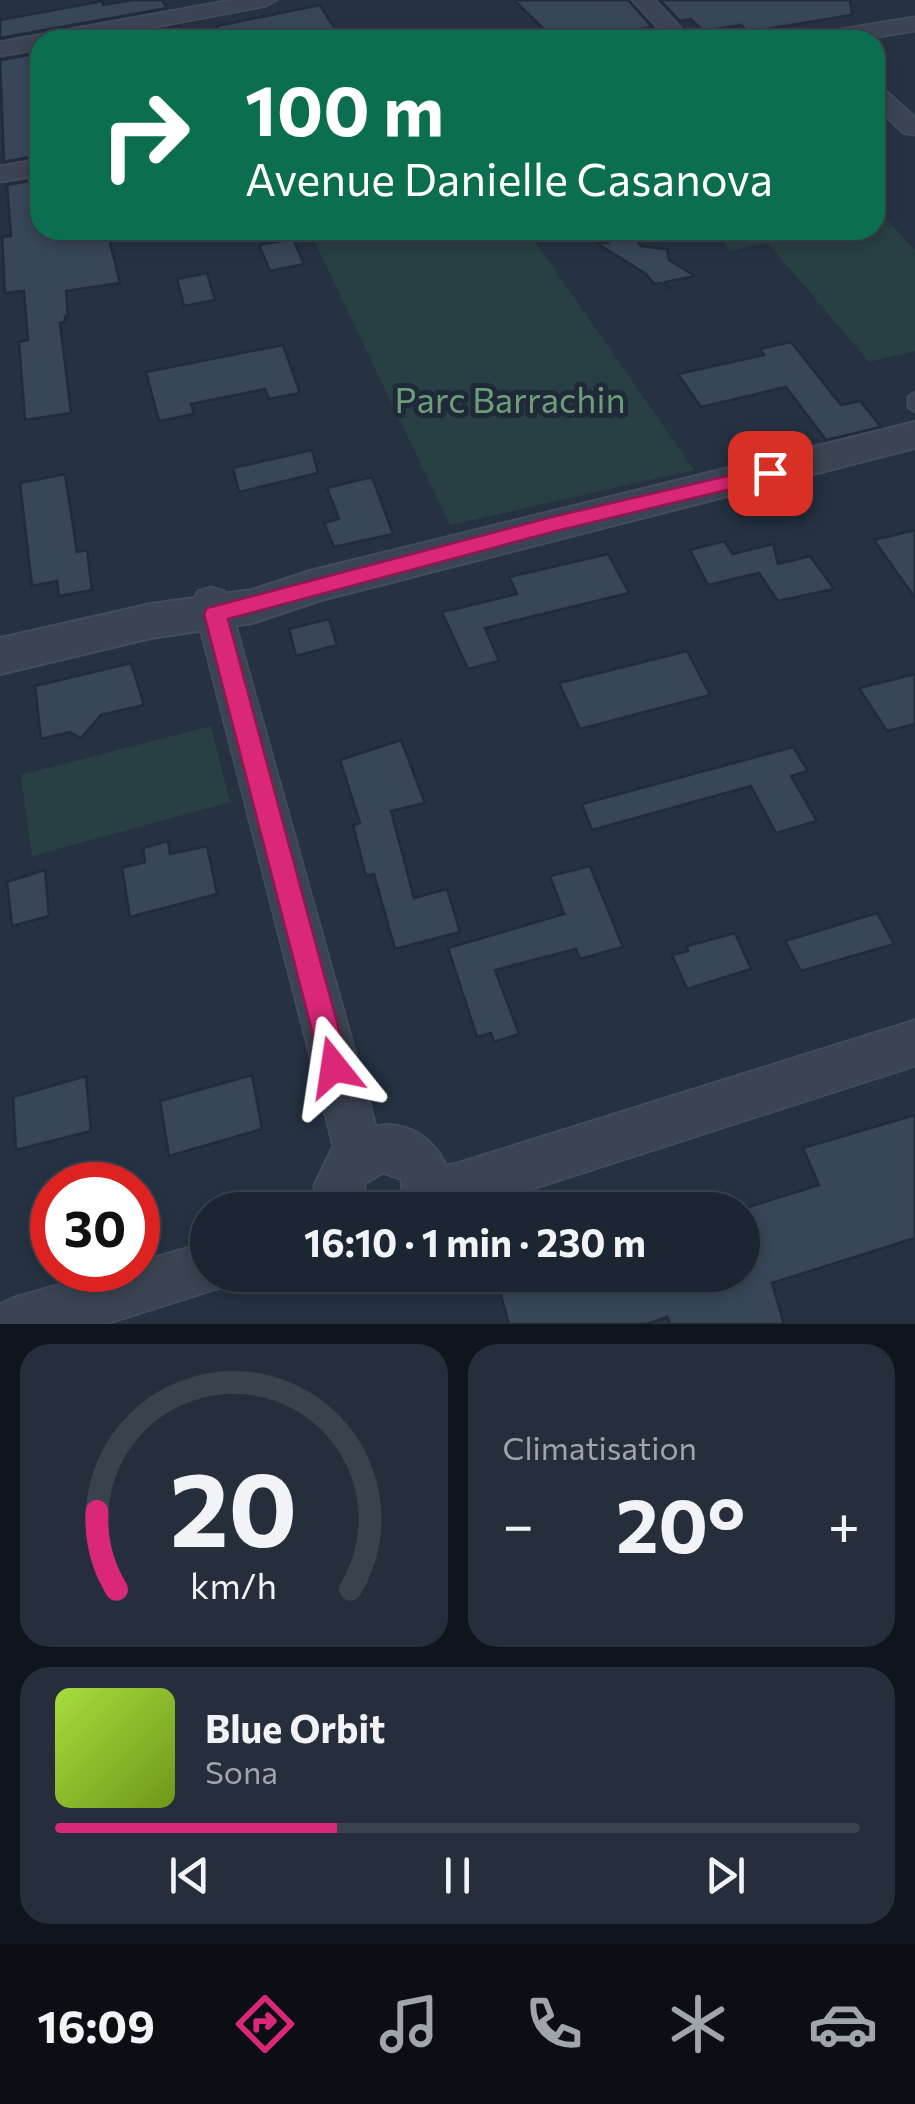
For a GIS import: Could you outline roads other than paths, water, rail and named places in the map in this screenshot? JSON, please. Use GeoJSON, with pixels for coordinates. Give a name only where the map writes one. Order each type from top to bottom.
{"type":"FeatureCollection","features":[{"type":"Feature","properties":{"kind":"street"},"geometry":{"type":"LineString","coordinates":[[107,30],[266,0]]}},
{"type":"Feature","properties":{"kind":"street"},"geometry":{"type":"LineString","coordinates":[[643,0],[672,30]]}},
{"type":"Feature","properties":{"kind":"street"},"geometry":{"type":"LineString","coordinates":[[879,30],[915,24]]}},
{"type":"Feature","properties":{"kind":"street"},"geometry":{"type":"LineString","coordinates":[[0,49],[30,44]]}},
{"type":"Feature","properties":{"kind":"street"},"geometry":{"type":"LineString","coordinates":[[885,102],[913,127]]}},
{"type":"Feature","properties":{"kind":"street"},"geometry":{"type":"LineString","coordinates":[[885,132],[913,127]]}},
{"type":"Feature","properties":{"kind":"street"},"geometry":{"type":"LineString","coordinates":[[0,174],[30,169]]}},
{"type":"Feature","properties":{"kind":"street"},"geometry":{"type":"LineString","coordinates":[[0,656],[213,608],[292,597],[310,588],[915,435]]}},
{"type":"Feature","properties":{"kind":"street"},"geometry":{"type":"LineString","coordinates":[[806,464],[826,464],[915,443]]}},
{"type":"Feature","properties":{"kind":"street"},"geometry":{"type":"LineString","coordinates":[[213,608],[360,1156]]}},
{"type":"Feature","properties":{"kind":"street"},"geometry":{"type":"LineString","coordinates":[[446,1192],[915,1044]]}},
{"type":"Feature","properties":{"kind":"street"},"geometry":{"type":"LineString","coordinates":[[340,1192],[348,1165],[382,1146],[400,1149],[416,1158],[427,1174],[428,1192]]}},
{"type":"Feature","properties":{"kind":"street"},"geometry":{"type":"LineString","coordinates":[[29,1322],[190,1273]]}},
{"type":"Feature","properties":{"kind":"lane"},"geometry":{"type":"LineString","coordinates":[[915,397],[915,407]]}},
{"type":"Feature","properties":{"kind":"park label","name":"Parc Barrachin"},"geometry":{"type":"Point","coordinates":[510,398]}}]}
